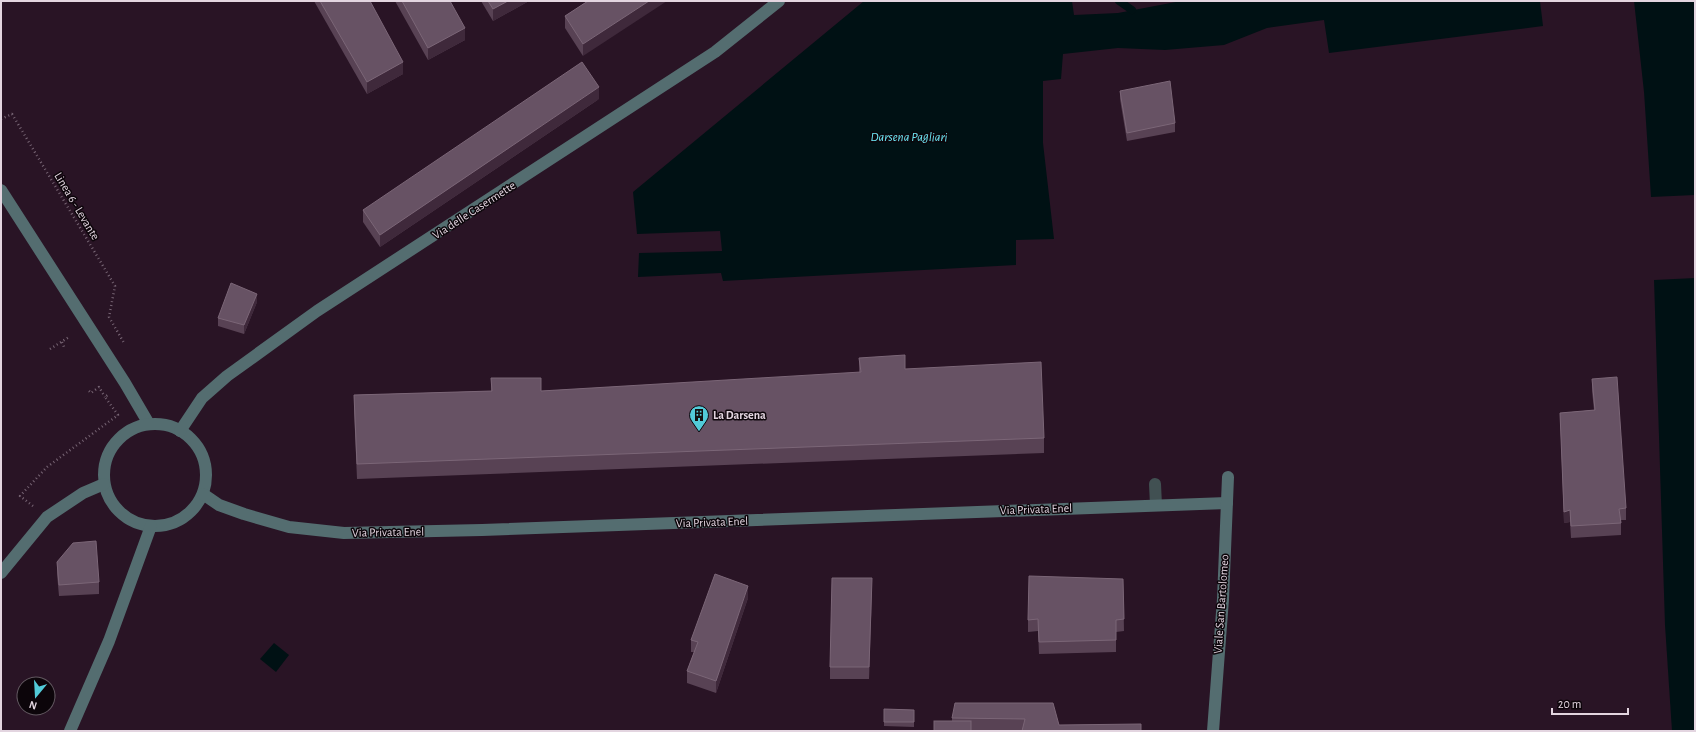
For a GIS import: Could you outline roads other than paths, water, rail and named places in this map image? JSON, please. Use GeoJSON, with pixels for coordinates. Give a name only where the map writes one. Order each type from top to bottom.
{"type":"FeatureCollection","features":[{"type":"Feature","properties":{"kind":"main road","name":"Via delle Casermette"},"geometry":{"type":"LineString","coordinates":[[180,430],[202,398],[226,376],[324,308],[715,52],[779,1]]}},
{"type":"Feature","properties":{"kind":"main road"},"geometry":{"type":"LineString","coordinates":[[1,190],[125,383],[149,424]]}},
{"type":"Feature","properties":{"kind":"main road"},"geometry":{"type":"LineString","coordinates":[[149,424],[165,425],[180,430],[192,440],[201,451],[206,472],[204,494],[195,508],[183,519],[167,525],[151,526],[135,522],[120,513],[110,500],[104,484],[104,468],[108,457],[119,438],[133,429],[149,424]]}},
{"type":"Feature","properties":{"kind":"main road","name":"Viale San Bartolomeo"},"geometry":{"type":"LineString","coordinates":[[1213,731],[1228,477]]}},
{"type":"Feature","properties":{"kind":"main road"},"geometry":{"type":"LineString","coordinates":[[1,573],[47,517],[83,493],[104,484]]}},
{"type":"Feature","properties":{"kind":"main road","name":"Via Privata Enel"},"geometry":{"type":"LineString","coordinates":[[204,494],[219,505],[289,527],[344,533],[482,530],[1156,504],[1227,503]]}},
{"type":"Feature","properties":{"kind":"main road"},"geometry":{"type":"LineString","coordinates":[[70,731],[109,641],[151,526]]}},
{"type":"Feature","properties":{"kind":"street"},"geometry":{"type":"LineString","coordinates":[[1155,484],[1156,504]]}},
{"type":"Feature","properties":{"kind":"water","name":"Darsena Pagliari"},"geometry":{"type":"Polygon","coordinates":[[[864,1],[1072,1],[1074,15],[1118,13],[1181,1],[1540,1],[1543,26],[1329,53],[1324,20],[1267,28],[1224,45],[1165,50],[1118,48],[1063,54],[1061,79],[1043,81],[1043,143],[1054,239],[1016,240],[1016,265],[723,281],[721,273],[638,277],[639,253],[722,251],[720,231],[637,234],[633,192],[864,1]]]}},
{"type":"Feature","properties":{"kind":"water"},"geometry":{"type":"Polygon","coordinates":[[[1634,1],[1695,1],[1695,195],[1651,197],[1644,92],[1634,1]]]}},
{"type":"Feature","properties":{"kind":"water"},"geometry":{"type":"Polygon","coordinates":[[[1695,278],[1695,731],[1672,731],[1665,625],[1654,280],[1695,278]]]}},
{"type":"Feature","properties":{"kind":"water"},"geometry":{"type":"Polygon","coordinates":[[[274,643],[289,655],[276,672],[260,659],[274,643]]]}},
{"type":"Feature","properties":{"kind":"waterway"},"geometry":{"type":"LineString","coordinates":[[1119,1],[1132,10]]}},
{"type":"Feature","properties":{"kind":"place","name":"La Darsena"},"geometry":{"type":"Point","coordinates":[699,432]}}]}
